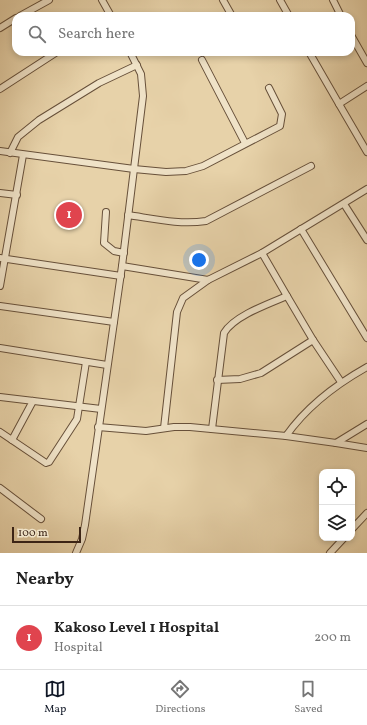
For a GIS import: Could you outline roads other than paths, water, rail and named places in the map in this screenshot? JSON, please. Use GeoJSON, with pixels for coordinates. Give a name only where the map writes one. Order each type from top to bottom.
{"type":"FeatureCollection","features":[{"type":"Feature","properties":{"kind":"street"},"geometry":{"type":"LineString","coordinates":[[27,12],[49,0]]}},
{"type":"Feature","properties":{"kind":"street"},"geometry":{"type":"LineString","coordinates":[[102,0],[108,12]]}},
{"type":"Feature","properties":{"kind":"street"},"geometry":{"type":"LineString","coordinates":[[223,0],[230,12]]}},
{"type":"Feature","properties":{"kind":"street"},"geometry":{"type":"LineString","coordinates":[[280,0],[287,12]]}},
{"type":"Feature","properties":{"kind":"street"},"geometry":{"type":"LineString","coordinates":[[333,0],[339,12]]}},
{"type":"Feature","properties":{"kind":"street"},"geometry":{"type":"LineString","coordinates":[[0,28],[12,20]]}},
{"type":"Feature","properties":{"kind":"street"},"geometry":{"type":"LineString","coordinates":[[355,42],[367,63]]}},
{"type":"Feature","properties":{"kind":"street"},"geometry":{"type":"LineString","coordinates":[[0,88],[51,56]]}},
{"type":"Feature","properties":{"kind":"street"},"geometry":{"type":"LineString","coordinates":[[76,553],[82,539],[85,525],[121,276],[143,96],[141,74],[132,56]]}},
{"type":"Feature","properties":{"kind":"street"},"geometry":{"type":"LineString","coordinates":[[311,56],[367,152]]}},
{"type":"Feature","properties":{"kind":"street"},"geometry":{"type":"LineString","coordinates":[[202,60],[245,144]]}},
{"type":"Feature","properties":{"kind":"street"},"geometry":{"type":"LineString","coordinates":[[10,153],[18,137],[39,120],[99,83],[137,65]]}},
{"type":"Feature","properties":{"kind":"street"},"geometry":{"type":"LineString","coordinates":[[338,104],[367,86]]}},
{"type":"Feature","properties":{"kind":"street"},"geometry":{"type":"LineString","coordinates":[[0,151],[134,169],[166,172],[186,171],[203,166],[280,126],[282,114],[269,88]]}},
{"type":"Feature","properties":{"kind":"street"},"geometry":{"type":"LineString","coordinates":[[0,286],[2,258],[17,195],[23,155]]}},
{"type":"Feature","properties":{"kind":"street"},"geometry":{"type":"LineString","coordinates":[[128,215],[173,222],[190,223],[206,221],[311,166]]}},
{"type":"Feature","properties":{"kind":"street"},"geometry":{"type":"LineString","coordinates":[[164,428],[177,312],[183,298],[208,280],[262,253],[367,189]]}},
{"type":"Feature","properties":{"kind":"street"},"geometry":{"type":"LineString","coordinates":[[0,193],[17,195]]}},
{"type":"Feature","properties":{"kind":"street"},"geometry":{"type":"LineString","coordinates":[[344,204],[367,240]]}},
{"type":"Feature","properties":{"kind":"street"},"geometry":{"type":"LineString","coordinates":[[106,212],[104,243],[114,252],[124,253]]}},
{"type":"Feature","properties":{"kind":"street"},"geometry":{"type":"LineString","coordinates":[[301,229],[367,338]]}},
{"type":"Feature","properties":{"kind":"street"},"geometry":{"type":"LineString","coordinates":[[262,253],[313,340],[341,382]]}},
{"type":"Feature","properties":{"kind":"street"},"geometry":{"type":"LineString","coordinates":[[2,258],[121,276]]}},
{"type":"Feature","properties":{"kind":"street"},"geometry":{"type":"LineString","coordinates":[[122,266],[208,280]]}},
{"type":"Feature","properties":{"kind":"street"},"geometry":{"type":"LineString","coordinates":[[212,429],[221,343],[227,327],[247,314],[287,296]]}},
{"type":"Feature","properties":{"kind":"street"},"geometry":{"type":"LineString","coordinates":[[0,306],[114,322]]}},
{"type":"Feature","properties":{"kind":"street"},"geometry":{"type":"LineString","coordinates":[[217,380],[240,379],[261,373],[313,340]]}},
{"type":"Feature","properties":{"kind":"street"},"geometry":{"type":"LineString","coordinates":[[0,348],[107,365]]}},
{"type":"Feature","properties":{"kind":"street"},"geometry":{"type":"LineString","coordinates":[[0,432],[48,463],[70,431],[80,406],[86,362]]}},
{"type":"Feature","properties":{"kind":"street"},"geometry":{"type":"LineString","coordinates":[[286,436],[309,408],[341,382],[367,367]]}},
{"type":"Feature","properties":{"kind":"street"},"geometry":{"type":"LineString","coordinates":[[0,397],[101,409]]}},
{"type":"Feature","properties":{"kind":"street"},"geometry":{"type":"LineString","coordinates":[[12,440],[33,401]]}},
{"type":"Feature","properties":{"kind":"street"},"geometry":{"type":"LineString","coordinates":[[336,443],[367,424]]}},
{"type":"Feature","properties":{"kind":"street"},"geometry":{"type":"LineString","coordinates":[[98,427],[146,431],[164,428],[190,427],[286,436],[367,448]]}},
{"type":"Feature","properties":{"kind":"street"},"geometry":{"type":"LineString","coordinates":[[0,488],[41,519]]}},
{"type":"Feature","properties":{"kind":"street"},"geometry":{"type":"LineString","coordinates":[[355,526],[367,513]]}},
{"type":"Feature","properties":{"kind":"street"},"geometry":{"type":"LineString","coordinates":[[330,553],[341,541]]}},
{"type":"Feature","properties":{"kind":"place","name":"Kakoso Level 1 Hospital"},"geometry":{"type":"Point","coordinates":[69,215]}}]}
